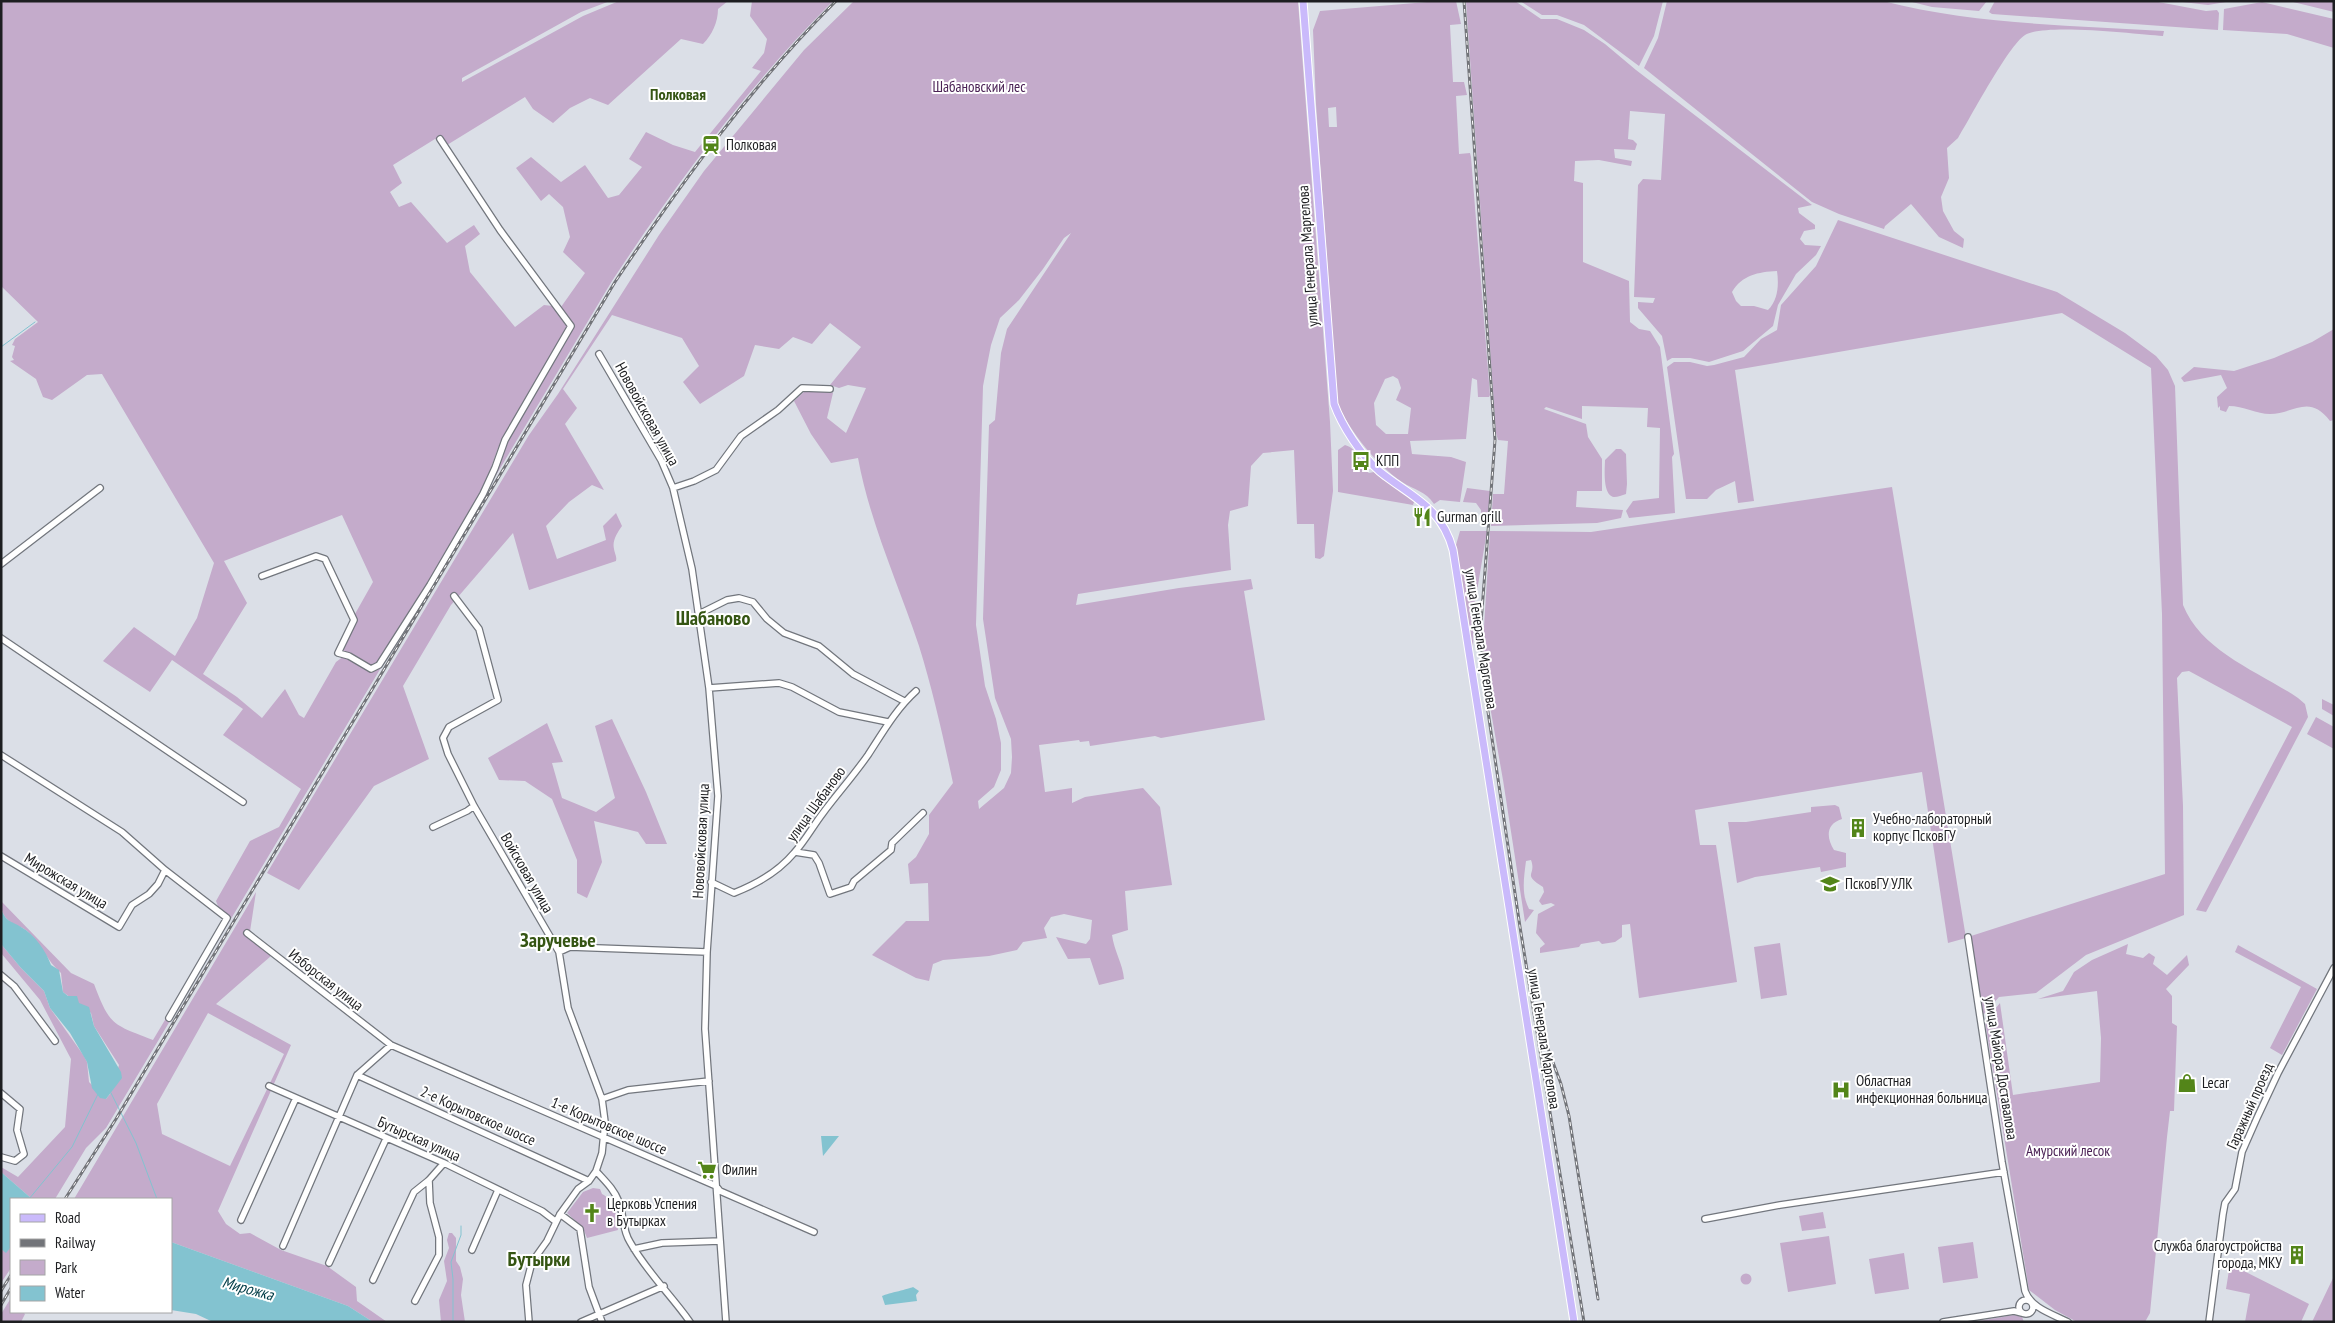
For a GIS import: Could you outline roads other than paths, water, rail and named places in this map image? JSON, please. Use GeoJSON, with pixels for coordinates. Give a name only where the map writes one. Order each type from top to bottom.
{"type":"FeatureCollection","features":[{"type":"Feature","properties":{"kind":"main road","name":"улица Генерала Маргелова"},"geometry":{"type":"LineString","coordinates":[[1303,1],[1334,404],[1343,427],[1379,470],[1434,512],[1447,531],[1453,550],[1574,1322]]}},
{"type":"Feature","properties":{"kind":"street"},"geometry":{"type":"LineString","coordinates":[[262,576],[316,556],[325,559],[354,620],[338,653],[371,669],[379,665],[430,585],[483,494],[505,440],[571,326],[500,230],[440,139]]}},
{"type":"Feature","properties":{"kind":"street","name":"Нововойсковая улица"},"geometry":{"type":"LineString","coordinates":[[599,354],[661,460],[673,488],[692,569],[708,688],[718,796],[707,952],[705,1029],[726,1322]]}},
{"type":"Feature","properties":{"kind":"street"},"geometry":{"type":"LineString","coordinates":[[673,488],[694,481],[716,470],[742,436],[778,410],[802,388],[830,389]]}},
{"type":"Feature","properties":{"kind":"street"},"geometry":{"type":"LineString","coordinates":[[1,564],[100,488]]}},
{"type":"Feature","properties":{"kind":"street","name":"Войсковая улица"},"geometry":{"type":"LineString","coordinates":[[454,596],[479,628],[498,700],[449,727],[443,738],[448,754],[474,806],[559,952],[568,1008],[602,1099],[605,1122],[604,1138],[596,1171]]}},
{"type":"Feature","properties":{"kind":"street"},"geometry":{"type":"LineString","coordinates":[[698,614],[727,600],[739,598],[753,602],[767,619],[784,632],[818,646],[853,674],[904,701]]}},
{"type":"Feature","properties":{"kind":"street"},"geometry":{"type":"LineString","coordinates":[[1,638],[243,802]]}},
{"type":"Feature","properties":{"kind":"street"},"geometry":{"type":"LineString","coordinates":[[708,688],[779,683],[792,687],[839,712],[888,722]]}},
{"type":"Feature","properties":{"kind":"street","name":"улица Шабаново"},"geometry":{"type":"LineString","coordinates":[[711,882],[734,893],[747,888],[776,871],[795,852],[866,757],[888,722],[904,701],[916,690]]}},
{"type":"Feature","properties":{"kind":"street"},"geometry":{"type":"LineString","coordinates":[[1,755],[122,832],[165,870],[227,918],[169,1018]]}},
{"type":"Feature","properties":{"kind":"street"},"geometry":{"type":"LineString","coordinates":[[433,827],[474,806]]}},
{"type":"Feature","properties":{"kind":"street"},"geometry":{"type":"LineString","coordinates":[[795,852],[814,855],[820,863],[830,894],[851,887],[854,881],[891,850],[892,843],[923,813]]}},
{"type":"Feature","properties":{"kind":"street","name":"Мирожская улица"},"geometry":{"type":"LineString","coordinates":[[1,856],[119,927],[132,905],[149,894],[158,884],[165,870]]}},
{"type":"Feature","properties":{"kind":"street","name":"Изборская улица"},"geometry":{"type":"LineString","coordinates":[[247,933],[391,1045]]}},
{"type":"Feature","properties":{"kind":"street","name":"улица Майора Доставалова"},"geometry":{"type":"LineString","coordinates":[[1968,937],[2004,1172],[2025,1291],[2030,1301],[2023,1311]]}},
{"type":"Feature","properties":{"kind":"street"},"geometry":{"type":"LineString","coordinates":[[559,952],[570,947],[707,952]]}},
{"type":"Feature","properties":{"kind":"street","name":"Гаражный проезд"},"geometry":{"type":"LineString","coordinates":[[2209,1322],[2223,1214],[2225,1204],[2235,1189],[2242,1152],[2278,1073],[2334,968]]}},
{"type":"Feature","properties":{"kind":"street"},"geometry":{"type":"LineString","coordinates":[[1,975],[14,986],[55,1041]]}},
{"type":"Feature","properties":{"kind":"street"},"geometry":{"type":"LineString","coordinates":[[283,1246],[357,1075],[391,1045]]}},
{"type":"Feature","properties":{"kind":"street","name":"1-е Корытовское шоссе"},"geometry":{"type":"LineString","coordinates":[[391,1045],[716,1186],[720,1192],[814,1232]]}},
{"type":"Feature","properties":{"kind":"street","name":"2-е Корытовское шоссе"},"geometry":{"type":"LineString","coordinates":[[357,1075],[589,1181]]}},
{"type":"Feature","properties":{"kind":"street"},"geometry":{"type":"LineString","coordinates":[[602,1099],[628,1090],[709,1081]]}},
{"type":"Feature","properties":{"kind":"street","name":"Бутырская улица"},"geometry":{"type":"LineString","coordinates":[[269,1086],[444,1164],[542,1211],[555,1221]]}},
{"type":"Feature","properties":{"kind":"street"},"geometry":{"type":"LineString","coordinates":[[1,1093],[20,1109],[18,1130],[24,1154],[14,1161],[1,1158]]}},
{"type":"Feature","properties":{"kind":"street"},"geometry":{"type":"LineString","coordinates":[[242,1220],[296,1098]]}},
{"type":"Feature","properties":{"kind":"street"},"geometry":{"type":"LineString","coordinates":[[329,1264],[386,1139]]}},
{"type":"Feature","properties":{"kind":"street"},"geometry":{"type":"LineString","coordinates":[[372,1280],[414,1192],[444,1164]]}},
{"type":"Feature","properties":{"kind":"street"},"geometry":{"type":"LineString","coordinates":[[528,1322],[526,1285],[532,1262],[547,1241],[555,1221],[578,1189],[589,1181],[596,1171],[613,1189],[619,1202],[625,1231],[634,1249],[690,1322]]}},
{"type":"Feature","properties":{"kind":"street"},"geometry":{"type":"LineString","coordinates":[[1705,1219],[1780,1205],[1853,1196],[2004,1172]]}},
{"type":"Feature","properties":{"kind":"street"},"geometry":{"type":"LineString","coordinates":[[415,1301],[439,1255],[439,1237],[430,1203],[429,1180]]}},
{"type":"Feature","properties":{"kind":"street"},"geometry":{"type":"LineString","coordinates":[[472,1250],[498,1190]]}},
{"type":"Feature","properties":{"kind":"street"},"geometry":{"type":"LineString","coordinates":[[560,1214],[580,1229],[589,1287],[602,1322]]}},
{"type":"Feature","properties":{"kind":"street"},"geometry":{"type":"LineString","coordinates":[[634,1249],[662,1243],[720,1241]]}},
{"type":"Feature","properties":{"kind":"street"},"geometry":{"type":"LineString","coordinates":[[581,1322],[664,1286]]}},
{"type":"Feature","properties":{"kind":"street"},"geometry":{"type":"LineString","coordinates":[[2025,1291],[2021,1301],[2028,1321]]}},
{"type":"Feature","properties":{"kind":"street"},"geometry":{"type":"LineString","coordinates":[[2021,1301],[2030,1301],[2068,1322]]}},
{"type":"Feature","properties":{"kind":"street"},"geometry":{"type":"LineString","coordinates":[[1943,1322],[2044,1310]]}},
{"type":"Feature","properties":{"kind":"water"},"geometry":{"type":"Polygon","coordinates":[[[1,909],[7,919],[26,930],[35,939],[43,949],[51,965],[59,970],[63,992],[68,996],[77,996],[79,1003],[89,1007],[94,1026],[121,1072],[122,1078],[106,1099],[100,1098],[92,1088],[87,1062],[70,1033],[50,1008],[44,991],[1,944],[1,909]]]}},
{"type":"Feature","properties":{"kind":"water"},"geometry":{"type":"Polygon","coordinates":[[[821,1136],[839,1136],[823,1156],[821,1136]]]}},
{"type":"Feature","properties":{"kind":"water"},"geometry":{"type":"Polygon","coordinates":[[[1,1172],[31,1198],[10,1198],[10,1248],[6,1253],[1,1249],[1,1172]]]}},
{"type":"Feature","properties":{"kind":"water","name":"Мирожка"},"geometry":{"type":"Polygon","coordinates":[[[172,1242],[348,1306],[373,1322],[213,1322],[196,1314],[172,1310],[172,1242]]]}},
{"type":"Feature","properties":{"kind":"water"},"geometry":{"type":"Polygon","coordinates":[[[913,1287],[919,1291],[916,1295],[917,1301],[885,1305],[882,1296],[913,1287]]]}},
{"type":"Feature","properties":{"kind":"waterway"},"geometry":{"type":"LineString","coordinates":[[1,347],[35,322]]}},
{"type":"Feature","properties":{"kind":"waterway"},"geometry":{"type":"LineString","coordinates":[[111,1093],[136,1143],[157,1198]]}},
{"type":"Feature","properties":{"kind":"waterway"},"geometry":{"type":"LineString","coordinates":[[30,1198],[72,1147],[98,1094]]}},
{"type":"Feature","properties":{"kind":"waterway"},"geometry":{"type":"LineString","coordinates":[[453,1322],[451,1262],[461,1235],[461,1226]]}},
{"type":"Feature","properties":{"kind":"railway"},"geometry":{"type":"LineString","coordinates":[[66,1198],[116,1119],[615,282],[692,172],[746,101],[805,33],[836,1]]}},
{"type":"Feature","properties":{"kind":"railway"},"geometry":{"type":"LineString","coordinates":[[1464,1],[1495,440],[1481,623],[1483,678],[1520,927],[1584,1322]]}},
{"type":"Feature","properties":{"kind":"railway"},"geometry":{"type":"LineString","coordinates":[[1544,1038],[1561,1084],[1569,1116],[1598,1299]]}},
{"type":"Feature","properties":{"kind":"railway"},"geometry":{"type":"LineString","coordinates":[[1,1291],[10,1277]]}},
{"type":"Feature","properties":{"kind":"railway"},"geometry":{"type":"LineString","coordinates":[[1,1305],[10,1290]]}},
{"type":"Feature","properties":{"kind":"place","name":"Полковая"},"geometry":{"type":"Point","coordinates":[711,145]}},
{"type":"Feature","properties":{"kind":"place","name":"КПП"},"geometry":{"type":"Point","coordinates":[1361,461]}},
{"type":"Feature","properties":{"kind":"place","name":"Gurman grill"},"geometry":{"type":"Point","coordinates":[1422,517]}},
{"type":"Feature","properties":{"kind":"place","name":"Учебно-лабораторный корпус ПсковГУ"},"geometry":{"type":"Point","coordinates":[1858,828]}},
{"type":"Feature","properties":{"kind":"place","name":"ПсковГУ УЛК"},"geometry":{"type":"Point","coordinates":[1830,884]}},
{"type":"Feature","properties":{"kind":"place","name":"Lecar"},"geometry":{"type":"Point","coordinates":[2187,1083]}},
{"type":"Feature","properties":{"kind":"place","name":"Областная инфекционная больница"},"geometry":{"type":"Point","coordinates":[1841,1090]}},
{"type":"Feature","properties":{"kind":"place","name":"Филин"},"geometry":{"type":"Point","coordinates":[707,1170]}},
{"type":"Feature","properties":{"kind":"place","name":"Церковь Успения в Бутырках"},"geometry":{"type":"Point","coordinates":[592,1213]}},
{"type":"Feature","properties":{"kind":"place","name":"Служба благоустройства города, МКУ"},"geometry":{"type":"Point","coordinates":[2297,1255]}},
{"type":"Feature","properties":{"kind":"district","name":"Полковая"},"geometry":{"type":"Point","coordinates":[678,94]}},
{"type":"Feature","properties":{"kind":"district","name":"Шабаново"},"geometry":{"type":"Point","coordinates":[713,618]}},
{"type":"Feature","properties":{"kind":"district","name":"Заручевье"},"geometry":{"type":"Point","coordinates":[558,940]}},
{"type":"Feature","properties":{"kind":"district","name":"Бутырки"},"geometry":{"type":"Point","coordinates":[539,1259]}},
{"type":"Feature","properties":{"kind":"park label","name":"Шабановский лес"},"geometry":{"type":"Point","coordinates":[979,87]}},
{"type":"Feature","properties":{"kind":"park label","name":"Амурский лесок"},"geometry":{"type":"Point","coordinates":[2068,1151]}}]}
